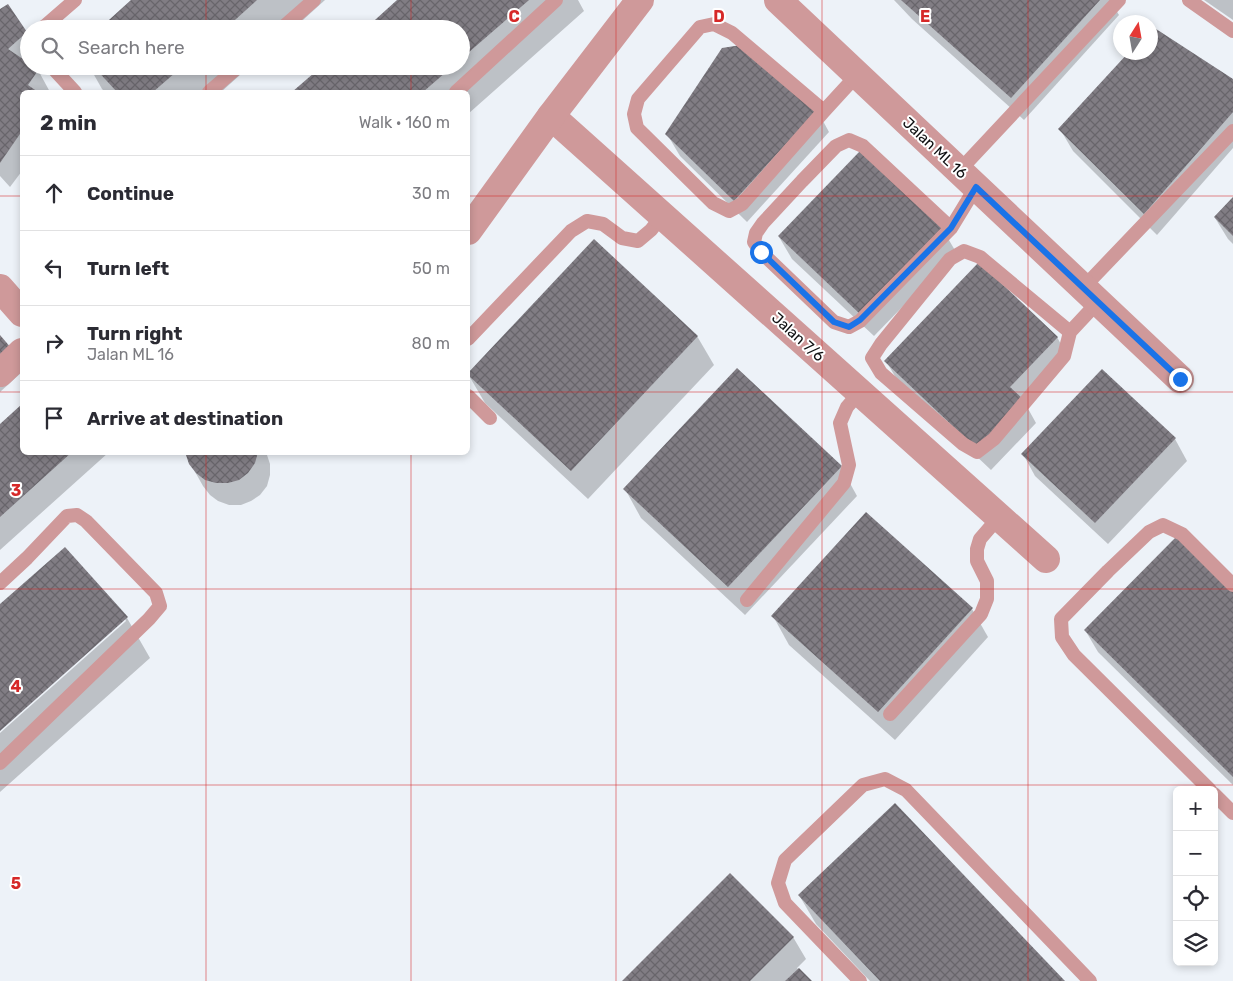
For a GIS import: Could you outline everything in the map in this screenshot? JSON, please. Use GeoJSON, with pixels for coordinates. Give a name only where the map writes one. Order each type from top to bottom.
{"type":"FeatureCollection","features":[{"type":"Feature","properties":{"kind":"street"},"geometry":{"type":"LineString","coordinates":[[470,229],[551,116],[640,0]]}},
{"type":"Feature","properties":{"kind":"street","name":"Jalan ML 16"},"geometry":{"type":"LineString","coordinates":[[778,0],[1180,379]]}},
{"type":"Feature","properties":{"kind":"street","name":"Jalan 7/6"},"geometry":{"type":"LineString","coordinates":[[551,116],[1046,559]]}},
{"type":"Feature","properties":{"kind":"street"},"geometry":{"type":"LineString","coordinates":[[0,288],[20,311]]}},
{"type":"Feature","properties":{"kind":"street"},"geometry":{"type":"LineString","coordinates":[[0,373],[20,354]]}},
{"type":"Feature","properties":{"kind":"lane"},"geometry":{"type":"LineString","coordinates":[[52,20],[75,0]]}},
{"type":"Feature","properties":{"kind":"lane"},"geometry":{"type":"LineString","coordinates":[[291,20],[314,0]]}},
{"type":"Feature","properties":{"kind":"lane"},"geometry":{"type":"LineString","coordinates":[[458,90],[556,0]]}},
{"type":"Feature","properties":{"kind":"lane"},"geometry":{"type":"LineString","coordinates":[[951,228],[863,146],[849,140],[836,146],[802,181],[763,223],[756,233],[754,242],[761,252],[834,322],[849,327],[860,320],[951,228],[968,179],[1119,0]]}},
{"type":"Feature","properties":{"kind":"lane"},"geometry":{"type":"LineString","coordinates":[[1189,0],[1233,30]]}},
{"type":"Feature","properties":{"kind":"lane"},"geometry":{"type":"LineString","coordinates":[[824,111],[732,32],[714,24],[700,27],[638,99],[634,114],[637,128],[713,203],[729,211],[742,204],[858,75]]}},
{"type":"Feature","properties":{"kind":"lane"},"geometry":{"type":"LineString","coordinates":[[59,75],[73,90]]}},
{"type":"Feature","properties":{"kind":"lane"},"geometry":{"type":"LineString","coordinates":[[211,90],[229,75]]}},
{"type":"Feature","properties":{"kind":"lane"},"geometry":{"type":"LineString","coordinates":[[1070,332],[980,257],[964,251],[950,259],[881,344],[872,358],[881,373],[963,444],[977,452],[994,439],[1064,356],[1070,332],[1090,295],[1233,131]]}},
{"type":"Feature","properties":{"kind":"lane"},"geometry":{"type":"LineString","coordinates":[[470,338],[572,231],[587,221],[603,224],[622,238],[638,241],[651,230],[662,216]]}},
{"type":"Feature","properties":{"kind":"lane"},"geometry":{"type":"LineString","coordinates":[[747,600],[844,483],[849,465],[840,423],[847,408],[860,392]]}},
{"type":"Feature","properties":{"kind":"lane"},"geometry":{"type":"LineString","coordinates":[[470,398],[490,418]]}},
{"type":"Feature","properties":{"kind":"lane"},"geometry":{"type":"LineString","coordinates":[[0,583],[27,558],[66,516],[77,515],[86,521],[156,593],[160,606],[149,619],[0,763]]}},
{"type":"Feature","properties":{"kind":"lane"},"geometry":{"type":"LineString","coordinates":[[890,714],[981,614],[987,599],[987,581],[976,561],[977,549],[980,539],[999,517]]}},
{"type":"Feature","properties":{"kind":"lane"},"geometry":{"type":"LineString","coordinates":[[1206,786],[1074,655],[1062,637],[1061,620],[1149,532],[1162,525],[1182,534],[1233,585]]}},
{"type":"Feature","properties":{"kind":"lane"},"geometry":{"type":"LineString","coordinates":[[860,981],[785,903],[778,883],[785,860],[862,785],[885,779],[906,790],[1090,981]]}},
{"type":"Feature","properties":{"kind":"lane"},"geometry":{"type":"LineString","coordinates":[[1218,798],[1233,813]]}},
{"type":"Feature","properties":{"kind":"building"},"geometry":{"type":"Polygon","coordinates":[[[131,0],[257,0],[235,20],[109,20],[131,0]]]}},
{"type":"Feature","properties":{"kind":"building"},"geometry":{"type":"Polygon","coordinates":[[[397,0],[529,0],[470,51],[470,20],[375,20],[397,0]]]}},
{"type":"Feature","properties":{"kind":"building"},"geometry":{"type":"Polygon","coordinates":[[[901,0],[1100,0],[1011,98],[901,0]]]}},
{"type":"Feature","properties":{"kind":"building"},"geometry":{"type":"Polygon","coordinates":[[[8,4],[20,22],[20,38],[8,49],[20,57],[20,75],[35,75],[28,85],[35,90],[20,90],[20,134],[0,163],[0,9],[8,4]]]}},
{"type":"Feature","properties":{"kind":"building"},"geometry":{"type":"Polygon","coordinates":[[[1158,30],[1233,79],[1233,112],[1144,214],[1058,129],[1122,60],[1158,60],[1158,30]]]}},
{"type":"Feature","properties":{"kind":"building"},"geometry":{"type":"Polygon","coordinates":[[[741,45],[818,109],[734,201],[665,134],[722,48],[741,45]]]}},
{"type":"Feature","properties":{"kind":"building"},"geometry":{"type":"Polygon","coordinates":[[[101,75],[173,75],[155,90],[115,90],[101,75]]]}},
{"type":"Feature","properties":{"kind":"building"},"geometry":{"type":"Polygon","coordinates":[[[312,75],[443,75],[425,90],[294,90],[312,75]]]}},
{"type":"Feature","properties":{"kind":"building"},"geometry":{"type":"Polygon","coordinates":[[[861,150],[944,229],[861,315],[778,236],[861,150]]]}},
{"type":"Feature","properties":{"kind":"building"},"geometry":{"type":"Polygon","coordinates":[[[1233,197],[1233,236],[1214,217],[1233,197]]]}},
{"type":"Feature","properties":{"kind":"building"},"geometry":{"type":"Polygon","coordinates":[[[594,239],[698,336],[571,471],[470,377],[470,371],[594,239]]]}},
{"type":"Feature","properties":{"kind":"building"},"geometry":{"type":"Polygon","coordinates":[[[979,262],[1058,337],[1010,387],[1024,400],[977,449],[884,361],[979,262]]]}},
{"type":"Feature","properties":{"kind":"building"},"geometry":{"type":"Polygon","coordinates":[[[0,335],[12,349],[0,359],[0,335]]]}},
{"type":"Feature","properties":{"kind":"building"},"geometry":{"type":"Polygon","coordinates":[[[737,368],[842,466],[728,587],[623,489],[737,368]]]}},
{"type":"Feature","properties":{"kind":"building"},"geometry":{"type":"Polygon","coordinates":[[[1102,369],[1176,438],[1095,523],[1021,454],[1102,369]]]}},
{"type":"Feature","properties":{"kind":"building"},"geometry":{"type":"Polygon","coordinates":[[[20,406],[20,455],[69,455],[0,517],[0,424],[20,406]]]}},
{"type":"Feature","properties":{"kind":"building"},"geometry":{"type":"Polygon","coordinates":[[[186,455],[257,455],[255,463],[248,473],[239,480],[228,483],[216,483],[205,480],[189,464],[186,455]]]}},
{"type":"Feature","properties":{"kind":"building"},"geometry":{"type":"Polygon","coordinates":[[[866,512],[973,608],[878,712],[771,616],[866,512]]]}},
{"type":"Feature","properties":{"kind":"building"},"geometry":{"type":"Polygon","coordinates":[[[1177,536],[1233,591],[1233,777],[1084,630],[1177,536]]]}},
{"type":"Feature","properties":{"kind":"building"},"geometry":{"type":"Polygon","coordinates":[[[65,547],[128,617],[0,731],[0,604],[65,547]]]}},
{"type":"Feature","properties":{"kind":"building"},"geometry":{"type":"Polygon","coordinates":[[[895,803],[1065,981],[880,981],[798,895],[895,803]]]}},
{"type":"Feature","properties":{"kind":"building"},"geometry":{"type":"Polygon","coordinates":[[[730,873],[794,937],[750,981],[622,981],[730,873]]]}},
{"type":"Feature","properties":{"kind":"building"},"geometry":{"type":"Polygon","coordinates":[[[799,968],[812,981],[785,981],[799,968]]]}},
{"type":"Feature","properties":{"kind":"route"},"geometry":{"type":"LineString","coordinates":[[761,252],[834,322],[849,327],[860,320],[951,228],[976,187],[1180,379]]}}]}
